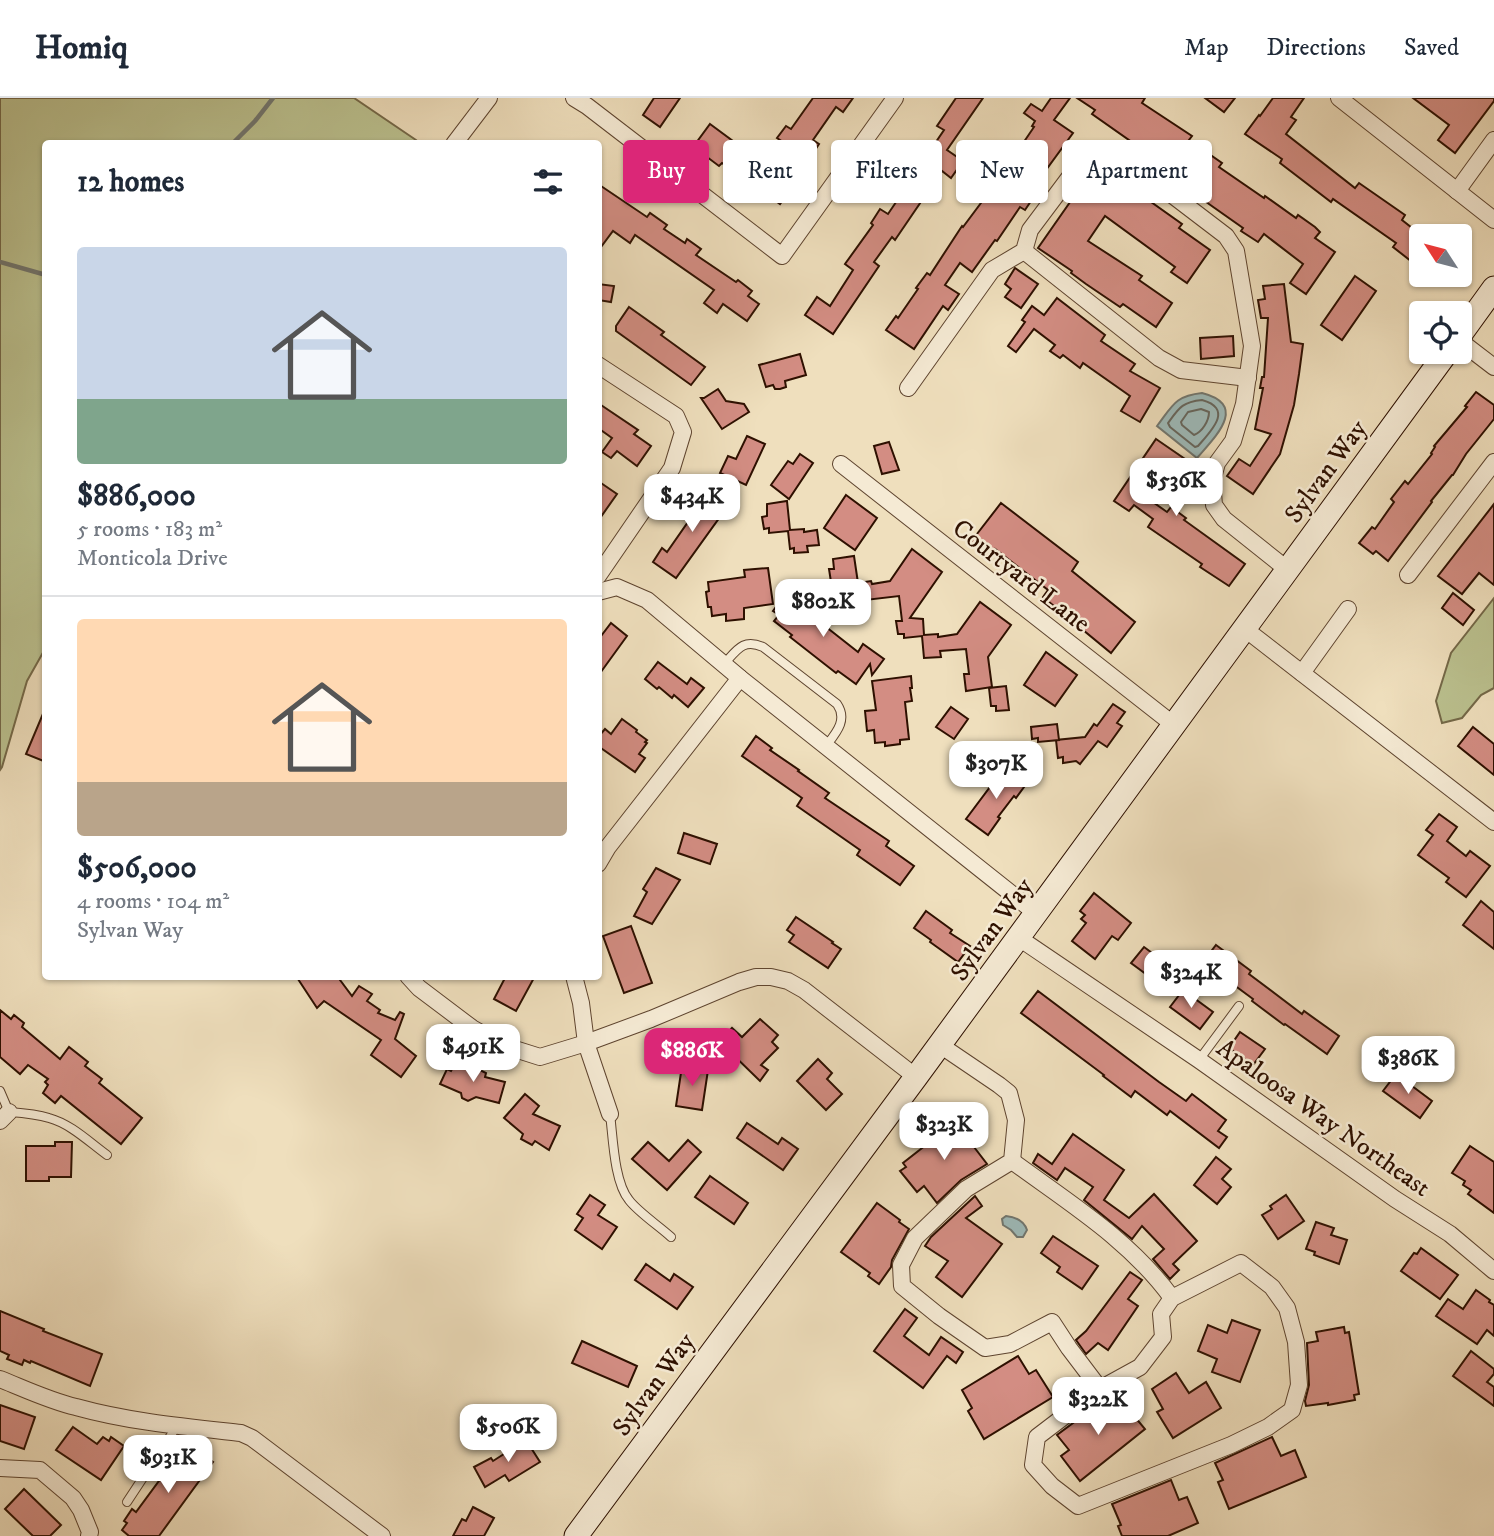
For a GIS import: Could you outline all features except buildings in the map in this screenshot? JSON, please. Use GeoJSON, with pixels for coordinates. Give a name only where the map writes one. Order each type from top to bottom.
{"type":"FeatureCollection","features":[{"type":"Feature","properties":{"kind":"main road"},"geometry":{"type":"LineString","coordinates":[[1472,318],[1494,288]]}},
{"type":"Feature","properties":{"kind":"main road","name":"Sylvan Way"},"geometry":{"type":"LineString","coordinates":[[576,1536],[1037,914],[1438,364]]}},
{"type":"Feature","properties":{"kind":"street"},"geometry":{"type":"LineString","coordinates":[[457,140],[489,98]]}},
{"type":"Feature","properties":{"kind":"street"},"geometry":{"type":"LineString","coordinates":[[585,101],[782,256],[895,98]]}},
{"type":"Feature","properties":{"kind":"street"},"geometry":{"type":"LineString","coordinates":[[1341,98],[1494,220]]}},
{"type":"Feature","properties":{"kind":"street"},"geometry":{"type":"LineString","coordinates":[[1457,191],[1494,140]]}},
{"type":"Feature","properties":{"kind":"street"},"geometry":{"type":"LineString","coordinates":[[908,388],[992,270],[1024,251],[1030,230],[1090,150],[1112,149],[1226,236],[1236,251],[1252,346],[1244,404],[1233,441],[1217,463],[1212,481],[1214,505],[1224,519],[1288,570]]}},
{"type":"Feature","properties":{"kind":"street"},"geometry":{"type":"LineString","coordinates":[[1024,251],[1159,358],[1181,370],[1248,377]]}},
{"type":"Feature","properties":{"kind":"street"},"geometry":{"type":"LineString","coordinates":[[1472,350],[1494,367]]}},
{"type":"Feature","properties":{"kind":"street"},"geometry":{"type":"LineString","coordinates":[[602,368],[676,416],[683,432],[672,468],[602,570]]}},
{"type":"Feature","properties":{"kind":"street"},"geometry":{"type":"LineString","coordinates":[[1408,575],[1494,462]]}},
{"type":"Feature","properties":{"kind":"street","name":"Courtyard Lane"},"geometry":{"type":"LineString","coordinates":[[841,464],[1174,725]]}},
{"type":"Feature","properties":{"kind":"street"},"geometry":{"type":"LineString","coordinates":[[602,591],[617,587],[647,600],[740,678],[1037,914]]}},
{"type":"Feature","properties":{"kind":"street"},"geometry":{"type":"LineString","coordinates":[[1302,673],[1348,609]]}},
{"type":"Feature","properties":{"kind":"street"},"geometry":{"type":"LineString","coordinates":[[1245,629],[1494,822]]}},
{"type":"Feature","properties":{"kind":"street"},"geometry":{"type":"LineString","coordinates":[[602,857],[740,678]]}},
{"type":"Feature","properties":{"kind":"street","name":"Apaloosa Way Northeast"},"geometry":{"type":"LineString","coordinates":[[1019,938],[1199,1060],[1395,1199],[1450,1234],[1494,1270]]}},
{"type":"Feature","properties":{"kind":"street"},"geometry":{"type":"LineString","coordinates":[[412,980],[472,1028],[502,1045],[540,1058],[651,1019],[739,982],[756,977],[771,977],[788,981],[804,990],[916,1077]]}},
{"type":"Feature","properties":{"kind":"street"},"geometry":{"type":"LineString","coordinates":[[575,980],[586,1043],[610,1114]]}},
{"type":"Feature","properties":{"kind":"street"},"geometry":{"type":"LineString","coordinates":[[940,1045],[1009,1093],[1016,1120],[1012,1161]]}},
{"type":"Feature","properties":{"kind":"street"},"geometry":{"type":"LineString","coordinates":[[1012,1161],[1106,1230],[1157,1277],[1172,1298]]}},
{"type":"Feature","properties":{"kind":"street"},"geometry":{"type":"LineString","coordinates":[[1012,1161],[966,1189],[915,1238],[901,1265],[902,1286],[985,1348],[1010,1344],[1052,1322],[1100,1389]]}},
{"type":"Feature","properties":{"kind":"street"},"geometry":{"type":"LineString","coordinates":[[1241,1263],[1272,1287],[1286,1308],[1296,1342],[1299,1385],[1292,1410],[1268,1427],[1231,1445],[1078,1506],[1052,1486],[1034,1465],[1037,1437],[1100,1389],[1140,1367],[1163,1337],[1161,1314],[1172,1298],[1241,1263]]}},
{"type":"Feature","properties":{"kind":"street"},"geometry":{"type":"LineString","coordinates":[[0,1379],[74,1407],[137,1420],[241,1433],[252,1438],[365,1530],[382,1536]]}},
{"type":"Feature","properties":{"kind":"street"},"geometry":{"type":"LineString","coordinates":[[0,1468],[40,1470],[73,1498],[81,1510],[90,1532],[89,1536]]}},
{"type":"Feature","properties":{"kind":"lane"},"geometry":{"type":"LineString","coordinates":[[724,664],[741,645],[755,643],[837,704],[841,710],[840,729],[826,746]]}},
{"type":"Feature","properties":{"kind":"lane"},"geometry":{"type":"LineString","coordinates":[[1199,1060],[1239,1006]]}},
{"type":"Feature","properties":{"kind":"lane"},"geometry":{"type":"LineString","coordinates":[[0,1091],[5,1116],[51,1118],[107,1155]]}},
{"type":"Feature","properties":{"kind":"lane"},"geometry":{"type":"LineString","coordinates":[[610,1114],[622,1189],[629,1201],[671,1237]]}},
{"type":"Feature","properties":{"kind":"lane"},"geometry":{"type":"LineString","coordinates":[[127,1502],[177,1426]]}},
{"type":"Feature","properties":{"kind":"green space"},"geometry":{"type":"Polygon","coordinates":[[[0,98],[354,98],[416,140],[42,140],[42,654],[27,681],[0,770],[0,98]]]}},
{"type":"Feature","properties":{"kind":"green space"},"geometry":{"type":"Polygon","coordinates":[[[1494,598],[1494,688],[1481,695],[1462,718],[1442,723],[1436,701],[1451,653],[1494,598]]]}},
{"type":"Feature","properties":{"kind":"water"},"geometry":{"type":"Polygon","coordinates":[[[1202,393],[1216,398],[1224,405],[1226,413],[1219,431],[1197,458],[1157,426],[1180,399],[1202,393]]]}},
{"type":"Feature","properties":{"kind":"water"},"geometry":{"type":"Polygon","coordinates":[[[1006,1216],[1016,1218],[1024,1224],[1027,1230],[1023,1237],[1017,1237],[1003,1225],[1002,1219],[1006,1216]]]}},
{"type":"Feature","properties":{"kind":"waterway"},"geometry":{"type":"LineString","coordinates":[[236,140],[273,98]]}},
{"type":"Feature","properties":{"kind":"waterway"},"geometry":{"type":"LineString","coordinates":[[0,262],[42,274]]}}]}
